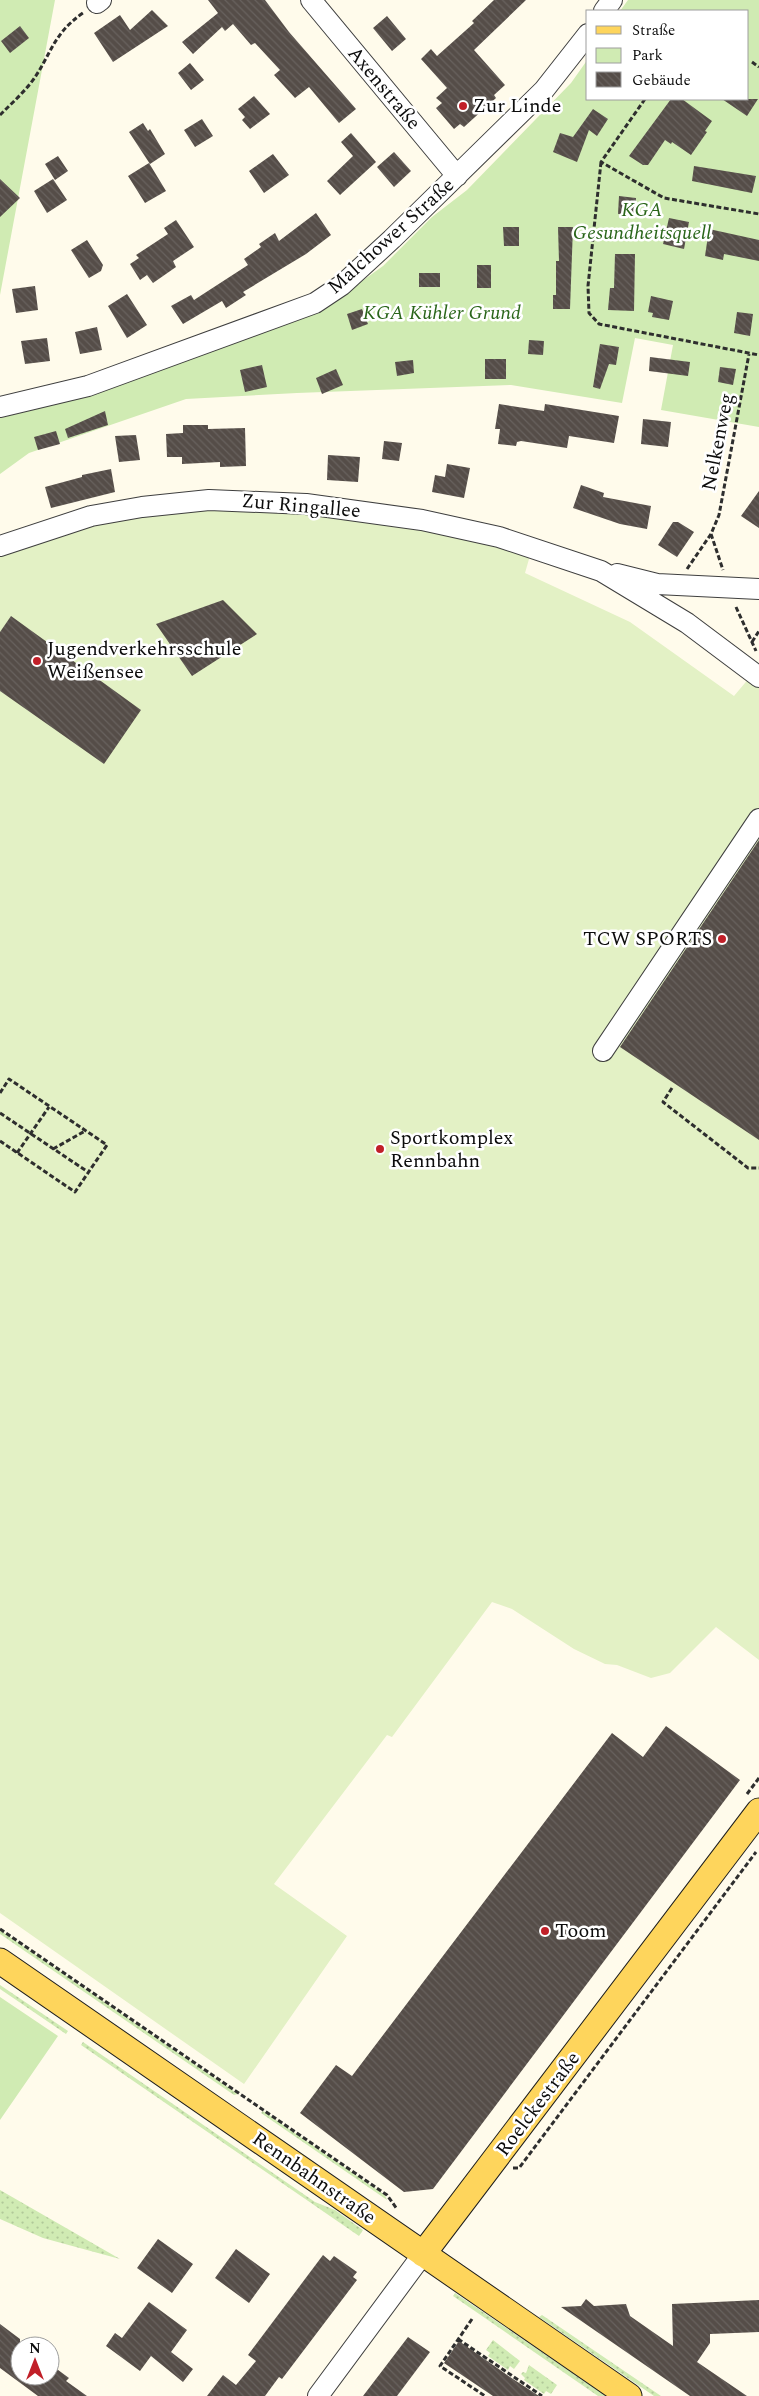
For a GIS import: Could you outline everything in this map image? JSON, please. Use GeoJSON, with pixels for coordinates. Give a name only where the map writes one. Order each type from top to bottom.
{"type":"FeatureCollection","features":[{"type":"Feature","properties":{"kind":"main road","name":"Roelckestraße"},"geometry":{"type":"LineString","coordinates":[[423,2254],[759,1812]]}},
{"type":"Feature","properties":{"kind":"main road","name":"Rennbahnstraße"},"geometry":{"type":"LineString","coordinates":[[0,1961],[629,2396]]}},
{"type":"Feature","properties":{"kind":"street","name":"Axenstraße"},"geometry":{"type":"LineString","coordinates":[[311,0],[457,176]]}},
{"type":"Feature","properties":{"kind":"street","name":"Malchower Straße"},"geometry":{"type":"LineString","coordinates":[[0,407],[88,386],[315,304],[342,284],[457,176],[553,80],[586,37]]}},
{"type":"Feature","properties":{"kind":"street","name":"Zur Ringallee"},"geometry":{"type":"LineString","coordinates":[[0,546],[91,516],[142,507],[209,500],[298,503],[422,520],[499,537],[601,571],[657,584],[759,589]]}},
{"type":"Feature","properties":{"kind":"street","name":"Zur Ringallee"},"geometry":{"type":"LineString","coordinates":[[601,571],[686,623],[759,677]]}},
{"type":"Feature","properties":{"kind":"street"},"geometry":{"type":"LineString","coordinates":[[603,1052],[759,818]]}},
{"type":"Feature","properties":{"kind":"street","name":"Roelckestraße"},"geometry":{"type":"LineString","coordinates":[[318,2396],[423,2254]]}},
{"type":"Feature","properties":{"kind":"path"},"geometry":{"type":"LineString","coordinates":[[0,115],[30,85],[41,68],[52,43],[70,22],[99,2]]}},
{"type":"Feature","properties":{"kind":"path"},"geometry":{"type":"LineString","coordinates":[[752,62],[759,67]]}},
{"type":"Feature","properties":{"kind":"path"},"geometry":{"type":"LineString","coordinates":[[644,100],[601,162],[588,286],[589,313],[599,324],[759,356]]}},
{"type":"Feature","properties":{"kind":"path"},"geometry":{"type":"LineString","coordinates":[[601,162],[664,198],[759,214]]}},
{"type":"Feature","properties":{"kind":"path","name":"Nelkenweg"},"geometry":{"type":"LineString","coordinates":[[710,534],[719,515],[749,354]]}},
{"type":"Feature","properties":{"kind":"path"},"geometry":{"type":"LineString","coordinates":[[676,585],[710,534]]}},
{"type":"Feature","properties":{"kind":"path"},"geometry":{"type":"LineString","coordinates":[[710,534],[729,589],[751,642],[759,656]]}},
{"type":"Feature","properties":{"kind":"path"},"geometry":{"type":"LineString","coordinates":[[751,642],[759,631]]}},
{"type":"Feature","properties":{"kind":"path"},"geometry":{"type":"LineString","coordinates":[[0,1093],[9,1080],[107,1145],[75,1192],[0,1141]]}},
{"type":"Feature","properties":{"kind":"path"},"geometry":{"type":"LineString","coordinates":[[672,1088],[662,1102],[748,1168],[759,1168]]}},
{"type":"Feature","properties":{"kind":"path"},"geometry":{"type":"LineString","coordinates":[[17,1153],[49,1107]]}},
{"type":"Feature","properties":{"kind":"path"},"geometry":{"type":"LineString","coordinates":[[0,1113],[88,1172]]}},
{"type":"Feature","properties":{"kind":"path"},"geometry":{"type":"LineString","coordinates":[[53,1149],[85,1131]]}},
{"type":"Feature","properties":{"kind":"path"},"geometry":{"type":"LineString","coordinates":[[490,2168],[519,2168],[759,1849]]}},
{"type":"Feature","properties":{"kind":"path"},"geometry":{"type":"LineString","coordinates":[[0,1929],[387,2195],[402,2213]]}},
{"type":"Feature","properties":{"kind":"path"},"geometry":{"type":"LineString","coordinates":[[472,2319],[440,2366],[485,2396]]}},
{"type":"Feature","properties":{"kind":"path"},"geometry":{"type":"LineString","coordinates":[[458,2339],[542,2396]]}},
{"type":"Feature","properties":{"kind":"green space"},"geometry":{"type":"Polygon","coordinates":[[[0,0],[55,0],[0,295],[0,0]]]}},
{"type":"Feature","properties":{"kind":"green space"},"geometry":{"type":"Polygon","coordinates":[[[628,0],[759,0],[759,427],[661,410],[673,345],[635,338],[622,403],[511,385],[186,399],[29,453],[0,474],[0,418],[65,402],[281,324],[337,299],[383,266],[432,217],[467,190],[571,83],[586,62],[586,100],[749,100],[749,10],[621,10],[628,0]]]}},
{"type":"Feature","properties":{"kind":"green space","name":"Sportkomplex Rennbahn"},"geometry":{"type":"Polygon","coordinates":[[[215,506],[313,508],[531,552],[525,573],[630,622],[734,696],[750,677],[759,685],[759,1660],[716,1627],[670,1673],[651,1678],[617,1665],[605,1664],[574,1649],[512,1609],[492,1602],[392,1737],[387,1735],[274,1884],[347,1936],[244,2084],[0,1913],[0,552],[110,520],[215,506]]]}},
{"type":"Feature","properties":{"kind":"green space"},"geometry":{"type":"Polygon","coordinates":[[[0,1930],[238,2094],[234,2095],[0,1934],[0,1930]]]}},
{"type":"Feature","properties":{"kind":"green space"},"geometry":{"type":"Polygon","coordinates":[[[0,1985],[68,2031],[66,2034],[0,1989],[0,1985]]]}},
{"type":"Feature","properties":{"kind":"green space"},"geometry":{"type":"Polygon","coordinates":[[[0,1997],[58,2036],[0,2120],[0,1997]]]}},
{"type":"Feature","properties":{"kind":"green space"},"geometry":{"type":"Polygon","coordinates":[[[83,2042],[315,2202],[335,2210],[363,2230],[359,2236],[81,2045],[83,2042]]]}},
{"type":"Feature","properties":{"kind":"green space"},"geometry":{"type":"Polygon","coordinates":[[[263,2111],[385,2195],[387,2200],[261,2113],[263,2111]]]}},
{"type":"Feature","properties":{"kind":"green space"},"geometry":{"type":"Polygon","coordinates":[[[0,2190],[120,2259],[43,2238],[0,2219],[0,2190]]]}},
{"type":"Feature","properties":{"kind":"green space"},"geometry":{"type":"Polygon","coordinates":[[[455,2293],[606,2396],[598,2396],[453,2296],[455,2293]]]}},
{"type":"Feature","properties":{"kind":"green space"},"geometry":{"type":"Polygon","coordinates":[[[542,2315],[661,2396],[654,2396],[539,2317],[542,2315]]]}},
{"type":"Feature","properties":{"kind":"green space"},"geometry":{"type":"Polygon","coordinates":[[[493,2340],[520,2361],[514,2369],[510,2366],[508,2370],[488,2356],[490,2353],[486,2350],[493,2340]]]}},
{"type":"Feature","properties":{"kind":"green space"},"geometry":{"type":"Polygon","coordinates":[[[529,2365],[557,2385],[551,2394],[546,2391],[544,2394],[524,2380],[525,2378],[521,2374],[523,2372],[526,2373],[529,2365]]]}},
{"type":"Feature","properties":{"kind":"building"},"geometry":{"type":"Polygon","coordinates":[[[208,0],[265,0],[289,32],[356,109],[339,123],[309,87],[295,98],[274,75],[280,70],[255,43],[251,45],[233,24],[225,31],[222,27],[193,54],[182,42],[218,13],[208,0]]]}},
{"type":"Feature","properties":{"kind":"building"},"geometry":{"type":"Polygon","coordinates":[[[494,0],[526,0],[474,50],[505,85],[494,95],[496,98],[464,127],[460,124],[454,129],[436,108],[442,103],[436,98],[447,88],[421,59],[431,49],[437,56],[474,23],[472,21],[494,0]]]}},
{"type":"Feature","properties":{"kind":"building"},"geometry":{"type":"Polygon","coordinates":[[[152,10],[168,26],[113,62],[94,33],[120,15],[130,30],[152,10]]]}},
{"type":"Feature","properties":{"kind":"building"},"geometry":{"type":"Polygon","coordinates":[[[387,16],[406,39],[392,51],[373,28],[387,16]]]}},
{"type":"Feature","properties":{"kind":"building"},"geometry":{"type":"Polygon","coordinates":[[[20,26],[29,38],[10,53],[1,41],[20,26]]]}},
{"type":"Feature","properties":{"kind":"building"},"geometry":{"type":"Polygon","coordinates":[[[190,63],[204,80],[191,90],[178,73],[190,63]]]}},
{"type":"Feature","properties":{"kind":"building"},"geometry":{"type":"Polygon","coordinates":[[[254,96],[270,114],[250,129],[242,120],[245,117],[238,109],[254,96]]]}},
{"type":"Feature","properties":{"kind":"building"},"geometry":{"type":"Polygon","coordinates":[[[758,99],[747,116],[723,100],[758,99]]]}},
{"type":"Feature","properties":{"kind":"building"},"geometry":{"type":"Polygon","coordinates":[[[670,100],[683,100],[712,121],[705,131],[707,132],[691,155],[672,142],[671,144],[665,140],[648,165],[643,165],[629,156],[670,100]]]}},
{"type":"Feature","properties":{"kind":"building"},"geometry":{"type":"Polygon","coordinates":[[[593,109],[608,119],[597,136],[589,130],[577,162],[553,152],[560,133],[573,137],[593,109]]]}},
{"type":"Feature","properties":{"kind":"building"},"geometry":{"type":"Polygon","coordinates":[[[202,119],[213,136],[195,147],[184,130],[202,119]]]}},
{"type":"Feature","properties":{"kind":"building"},"geometry":{"type":"Polygon","coordinates":[[[143,123],[148,131],[150,129],[165,154],[150,164],[129,132],[143,123]]]}},
{"type":"Feature","properties":{"kind":"building"},"geometry":{"type":"Polygon","coordinates":[[[351,133],[376,162],[340,195],[327,181],[353,156],[341,142],[351,133]]]}},
{"type":"Feature","properties":{"kind":"building"},"geometry":{"type":"Polygon","coordinates":[[[394,152],[411,171],[394,187],[377,167],[394,152]]]}},
{"type":"Feature","properties":{"kind":"building"},"geometry":{"type":"Polygon","coordinates":[[[273,154],[289,175],[264,193],[249,171],[273,154]]]}},
{"type":"Feature","properties":{"kind":"building"},"geometry":{"type":"Polygon","coordinates":[[[58,156],[68,171],[55,180],[45,164],[58,156]]]}},
{"type":"Feature","properties":{"kind":"building"},"geometry":{"type":"Polygon","coordinates":[[[149,163],[166,191],[145,203],[128,176],[149,163]]]}},
{"type":"Feature","properties":{"kind":"building"},"geometry":{"type":"Polygon","coordinates":[[[694,166],[756,176],[752,193],[692,181],[694,166]]]}},
{"type":"Feature","properties":{"kind":"building"},"geometry":{"type":"Polygon","coordinates":[[[0,179],[20,198],[0,217],[0,179]]]}},
{"type":"Feature","properties":{"kind":"building"},"geometry":{"type":"Polygon","coordinates":[[[53,179],[67,200],[47,213],[34,191],[53,179]]]}},
{"type":"Feature","properties":{"kind":"building"},"geometry":{"type":"Polygon","coordinates":[[[619,196],[636,198],[635,215],[618,214],[619,196]]]}},
{"type":"Feature","properties":{"kind":"building"},"geometry":{"type":"Polygon","coordinates":[[[316,213],[331,235],[306,254],[243,292],[246,295],[226,308],[222,301],[183,324],[171,306],[191,295],[194,300],[248,265],[244,259],[261,247],[259,244],[275,233],[279,241],[316,213]]]}},
{"type":"Feature","properties":{"kind":"building"},"geometry":{"type":"Polygon","coordinates":[[[669,218],[689,222],[684,249],[663,244],[669,218]]]}},
{"type":"Feature","properties":{"kind":"building"},"geometry":{"type":"Polygon","coordinates":[[[176,220],[194,247],[173,261],[176,267],[153,283],[147,275],[140,280],[130,264],[139,258],[136,255],[168,234],[164,228],[176,220]]]}},
{"type":"Feature","properties":{"kind":"building"},"geometry":{"type":"Polygon","coordinates":[[[503,227],[519,227],[519,246],[504,246],[503,227]]]}},
{"type":"Feature","properties":{"kind":"building"},"geometry":{"type":"Polygon","coordinates":[[[558,227],[573,227],[570,309],[553,309],[553,295],[556,295],[556,261],[559,261],[558,227]]]}},
{"type":"Feature","properties":{"kind":"building"},"geometry":{"type":"Polygon","coordinates":[[[709,229],[759,240],[759,261],[724,254],[723,260],[705,256],[709,229]]]}},
{"type":"Feature","properties":{"kind":"building"},"geometry":{"type":"Polygon","coordinates":[[[87,240],[103,265],[101,271],[89,278],[71,250],[87,240]]]}},
{"type":"Feature","properties":{"kind":"building"},"geometry":{"type":"Polygon","coordinates":[[[615,254],[635,254],[634,311],[608,310],[610,288],[614,288],[615,254]]]}},
{"type":"Feature","properties":{"kind":"building"},"geometry":{"type":"Polygon","coordinates":[[[477,265],[491,265],[491,288],[477,288],[477,265]]]}},
{"type":"Feature","properties":{"kind":"building"},"geometry":{"type":"Polygon","coordinates":[[[419,273],[440,273],[440,287],[419,287],[419,273]]]}},
{"type":"Feature","properties":{"kind":"building"},"geometry":{"type":"Polygon","coordinates":[[[35,286],[38,310],[16,313],[12,289],[35,286]]]}},
{"type":"Feature","properties":{"kind":"building"},"geometry":{"type":"Polygon","coordinates":[[[127,294],[147,325],[127,338],[108,306],[127,294]]]}},
{"type":"Feature","properties":{"kind":"building"},"geometry":{"type":"Polygon","coordinates":[[[651,296],[673,301],[669,320],[652,317],[653,313],[648,312],[651,296]]]}},
{"type":"Feature","properties":{"kind":"building"},"geometry":{"type":"Polygon","coordinates":[[[362,309],[368,324],[352,330],[347,314],[362,309]]]}},
{"type":"Feature","properties":{"kind":"building"},"geometry":{"type":"Polygon","coordinates":[[[737,312],[753,314],[750,336],[734,333],[737,312]]]}},
{"type":"Feature","properties":{"kind":"building"},"geometry":{"type":"Polygon","coordinates":[[[97,327],[102,350],[80,354],[75,332],[97,327]]]}},
{"type":"Feature","properties":{"kind":"building"},"geometry":{"type":"Polygon","coordinates":[[[47,338],[50,361],[25,364],[21,341],[47,338]]]}},
{"type":"Feature","properties":{"kind":"building"},"geometry":{"type":"Polygon","coordinates":[[[529,340],[544,341],[543,355],[528,354],[529,340]]]}},
{"type":"Feature","properties":{"kind":"building"},"geometry":{"type":"Polygon","coordinates":[[[600,344],[619,347],[616,365],[609,364],[600,389],[593,387],[600,344]]]}},
{"type":"Feature","properties":{"kind":"building"},"geometry":{"type":"Polygon","coordinates":[[[650,357],[690,362],[688,376],[649,371],[650,357]]]}},
{"type":"Feature","properties":{"kind":"building"},"geometry":{"type":"Polygon","coordinates":[[[485,359],[506,359],[506,379],[485,379],[485,359]]]}},
{"type":"Feature","properties":{"kind":"building"},"geometry":{"type":"Polygon","coordinates":[[[413,360],[414,373],[397,376],[395,362],[413,360]]]}},
{"type":"Feature","properties":{"kind":"building"},"geometry":{"type":"Polygon","coordinates":[[[262,365],[267,387],[245,392],[240,370],[262,365]]]}},
{"type":"Feature","properties":{"kind":"building"},"geometry":{"type":"Polygon","coordinates":[[[720,367],[736,369],[733,385],[718,382],[720,367]]]}},
{"type":"Feature","properties":{"kind":"building"},"geometry":{"type":"Polygon","coordinates":[[[336,369],[343,385],[322,394],[316,378],[336,369]]]}},
{"type":"Feature","properties":{"kind":"building"},"geometry":{"type":"Polygon","coordinates":[[[499,404],[544,411],[545,404],[619,416],[614,443],[569,436],[567,448],[521,441],[517,442],[516,446],[498,444],[500,429],[495,429],[499,404]]]}},
{"type":"Feature","properties":{"kind":"building"},"geometry":{"type":"Polygon","coordinates":[[[105,411],[108,425],[68,438],[65,429],[105,411]]]}},
{"type":"Feature","properties":{"kind":"building"},"geometry":{"type":"Polygon","coordinates":[[[643,419],[671,422],[668,447],[641,444],[643,419]]]}},
{"type":"Feature","properties":{"kind":"building"},"geometry":{"type":"Polygon","coordinates":[[[183,425],[208,425],[208,429],[245,428],[246,466],[220,467],[220,462],[182,464],[182,457],[167,457],[166,434],[183,433],[183,425]]]}},
{"type":"Feature","properties":{"kind":"building"},"geometry":{"type":"Polygon","coordinates":[[[56,431],[60,444],[38,450],[34,437],[56,431]]]}},
{"type":"Feature","properties":{"kind":"building"},"geometry":{"type":"Polygon","coordinates":[[[136,435],[140,460],[119,462],[115,436],[136,435]]]}},
{"type":"Feature","properties":{"kind":"building"},"geometry":{"type":"Polygon","coordinates":[[[384,441],[402,443],[399,461],[382,459],[384,441]]]}},
{"type":"Feature","properties":{"kind":"building"},"geometry":{"type":"Polygon","coordinates":[[[328,455],[360,457],[358,482],[327,480],[328,455]]]}},
{"type":"Feature","properties":{"kind":"building"},"geometry":{"type":"Polygon","coordinates":[[[447,464],[470,468],[464,498],[432,492],[435,475],[445,477],[447,464]]]}},
{"type":"Feature","properties":{"kind":"building"},"geometry":{"type":"Polygon","coordinates":[[[111,469],[115,492],[51,508],[45,487],[82,477],[82,475],[111,469]]]}},
{"type":"Feature","properties":{"kind":"building"},"geometry":{"type":"Polygon","coordinates":[[[581,485],[604,493],[603,497],[651,506],[647,529],[620,524],[573,508],[581,485]]]}},
{"type":"Feature","properties":{"kind":"building"},"geometry":{"type":"Polygon","coordinates":[[[759,491],[759,528],[741,516],[759,491]]]}},
{"type":"Feature","properties":{"kind":"building"},"geometry":{"type":"Polygon","coordinates":[[[673,522],[678,522],[694,532],[677,557],[658,545],[673,522]]]}},
{"type":"Feature","properties":{"kind":"building"},"geometry":{"type":"Polygon","coordinates":[[[223,600],[257,634],[192,676],[156,624],[223,600]]]}},
{"type":"Feature","properties":{"kind":"building","name":"Jugendverkehrsschule Weißensee"},"geometry":{"type":"Polygon","coordinates":[[[11,616],[141,710],[104,764],[0,691],[0,632],[11,616]]]}},
{"type":"Feature","properties":{"kind":"building","name":"TCW SPORTS"},"geometry":{"type":"Polygon","coordinates":[[[759,840],[759,1140],[620,1047],[759,840]]]}},
{"type":"Feature","properties":{"kind":"building","name":"Toom"},"geometry":{"type":"Polygon","coordinates":[[[666,1726],[740,1780],[433,2189],[404,2192],[300,2113],[336,2065],[352,2076],[612,1733],[643,1757],[666,1726]]]}},
{"type":"Feature","properties":{"kind":"building"},"geometry":{"type":"Polygon","coordinates":[[[158,2239],[193,2264],[172,2293],[137,2268],[158,2239]]]}},
{"type":"Feature","properties":{"kind":"building"},"geometry":{"type":"Polygon","coordinates":[[[236,2249],[270,2274],[249,2303],[215,2278],[236,2249]]]}},
{"type":"Feature","properties":{"kind":"building"},"geometry":{"type":"Polygon","coordinates":[[[323,2255],[330,2261],[334,2256],[357,2272],[353,2277],[357,2280],[282,2379],[279,2377],[265,2396],[207,2396],[223,2375],[236,2385],[256,2361],[248,2355],[323,2255]]]}},
{"type":"Feature","properties":{"kind":"building"},"geometry":{"type":"Polygon","coordinates":[[[586,2299],[594,2306],[626,2304],[630,2316],[673,2346],[672,2304],[759,2300],[759,2332],[710,2334],[710,2343],[697,2362],[747,2396],[690,2396],[561,2307],[581,2306],[586,2299]]]}},
{"type":"Feature","properties":{"kind":"building"},"geometry":{"type":"Polygon","coordinates":[[[149,2302],[187,2330],[171,2352],[193,2369],[183,2382],[151,2356],[140,2371],[106,2346],[115,2333],[122,2338],[149,2302]]]}},
{"type":"Feature","properties":{"kind":"building"},"geometry":{"type":"Polygon","coordinates":[[[0,2324],[16,2336],[10,2336],[10,2375],[0,2368],[0,2324]]]}},
{"type":"Feature","properties":{"kind":"building"},"geometry":{"type":"Polygon","coordinates":[[[408,2337],[430,2352],[397,2396],[363,2396],[408,2337]]]}},
{"type":"Feature","properties":{"kind":"building"},"geometry":{"type":"Polygon","coordinates":[[[459,2341],[539,2396],[493,2396],[444,2363],[459,2341]]]}},
{"type":"Feature","properties":{"kind":"building"},"geometry":{"type":"Polygon","coordinates":[[[60,2371],[69,2378],[66,2381],[87,2396],[38,2396],[24,2386],[60,2386],[60,2371]]]}},
{"type":"Feature","properties":{"kind":"place","name":"Zur Linde"},"geometry":{"type":"Point","coordinates":[463,106]}},
{"type":"Feature","properties":{"kind":"place","name":"Jugendverkehrsschule Weißensee"},"geometry":{"type":"Point","coordinates":[37,661]}},
{"type":"Feature","properties":{"kind":"place","name":"TCW SPORTS"},"geometry":{"type":"Point","coordinates":[722,939]}},
{"type":"Feature","properties":{"kind":"place","name":"Sportkomplex Rennbahn"},"geometry":{"type":"Point","coordinates":[380,1149]}},
{"type":"Feature","properties":{"kind":"place","name":"Toom"},"geometry":{"type":"Point","coordinates":[545,1931]}},
{"type":"Feature","properties":{"kind":"park label","name":"KGA Gesundheitsquell"},"geometry":{"type":"Point","coordinates":[642,222]}},
{"type":"Feature","properties":{"kind":"park label","name":"KGA Kühler Grund"},"geometry":{"type":"Point","coordinates":[442,313]}}]}
